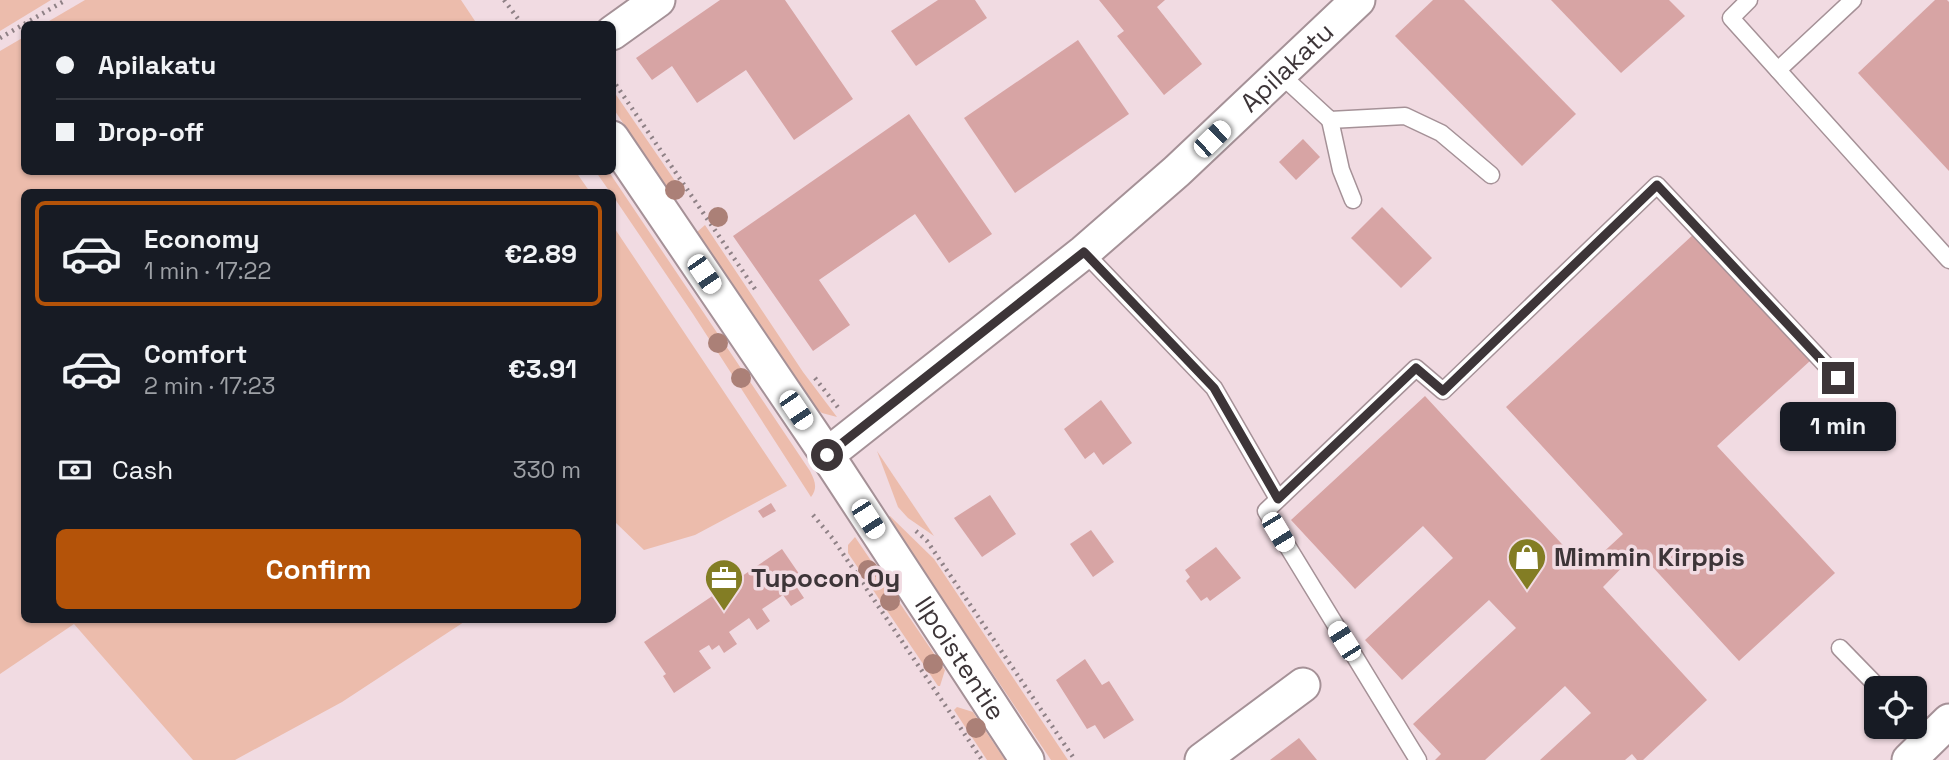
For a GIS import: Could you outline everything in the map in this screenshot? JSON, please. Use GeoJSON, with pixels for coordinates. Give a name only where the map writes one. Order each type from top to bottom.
{"type":"FeatureCollection","features":[{"type":"Feature","properties":{"kind":"street"},"geometry":{"type":"LineString","coordinates":[[616,30],[658,0]]}},
{"type":"Feature","properties":{"kind":"street","name":"Apilakatu"},"geometry":{"type":"LineString","coordinates":[[827,455],[1084,252],[1177,171],[1358,0]]}},
{"type":"Feature","properties":{"kind":"street","name":"Ilpoistentie"},"geometry":{"type":"LineString","coordinates":[[616,144],[827,455],[1027,760]]}},
{"type":"Feature","properties":{"kind":"street"},"geometry":{"type":"LineString","coordinates":[[1202,760],[1303,685]]}},
{"type":"Feature","properties":{"kind":"lane"},"geometry":{"type":"LineString","coordinates":[[1749,0],[1731,18],[1949,260]]}},
{"type":"Feature","properties":{"kind":"lane"},"geometry":{"type":"LineString","coordinates":[[1778,71],[1853,0]]}},
{"type":"Feature","properties":{"kind":"lane"},"geometry":{"type":"LineString","coordinates":[[1280,74],[1330,120],[1341,170],[1353,200]]}},
{"type":"Feature","properties":{"kind":"lane"},"geometry":{"type":"LineString","coordinates":[[1330,120],[1405,116],[1441,133],[1491,175]]}},
{"type":"Feature","properties":{"kind":"lane"},"geometry":{"type":"LineString","coordinates":[[1418,760],[1266,511],[1416,368],[1443,391],[1657,185],[1838,378]]}},
{"type":"Feature","properties":{"kind":"lane"},"geometry":{"type":"LineString","coordinates":[[1084,252],[1214,388],[1278,499]]}},
{"type":"Feature","properties":{"kind":"lane"},"geometry":{"type":"LineString","coordinates":[[1840,648],[1867,676]]}},
{"type":"Feature","properties":{"kind":"path"},"geometry":{"type":"LineString","coordinates":[[29,21],[65,0]]}},
{"type":"Feature","properties":{"kind":"path"},"geometry":{"type":"LineString","coordinates":[[504,0],[520,21]]}},
{"type":"Feature","properties":{"kind":"path"},"geometry":{"type":"LineString","coordinates":[[0,38],[21,26]]}},
{"type":"Feature","properties":{"kind":"path"},"geometry":{"type":"LineString","coordinates":[[616,85],[763,301]]}},
{"type":"Feature","properties":{"kind":"path"},"geometry":{"type":"LineString","coordinates":[[808,369],[857,432]]}},
{"type":"Feature","properties":{"kind":"path"},"geometry":{"type":"LineString","coordinates":[[813,515],[833,540],[982,760]]}},
{"type":"Feature","properties":{"kind":"path"},"geometry":{"type":"LineString","coordinates":[[911,526],[927,541],[1075,760]]}},
{"type":"Feature","properties":{"kind":"shaded area"},"geometry":{"type":"Polygon","coordinates":[[[0,0],[51,0],[0,31],[0,0]]]}},
{"type":"Feature","properties":{"kind":"shaded area"},"geometry":{"type":"Polygon","coordinates":[[[85,0],[461,0],[475,21],[49,21],[85,0]]]}},
{"type":"Feature","properties":{"kind":"shaded area"},"geometry":{"type":"Polygon","coordinates":[[[21,39],[21,175],[578,175],[588,189],[21,189],[21,623],[462,623],[342,702],[235,760],[193,760],[74,624],[0,674],[0,51],[21,39]]]}},
{"type":"Feature","properties":{"kind":"shaded area"},"geometry":{"type":"Polygon","coordinates":[[[616,95],[682,191],[673,198],[616,112],[616,95]]]}},
{"type":"Feature","properties":{"kind":"shaded area"},"geometry":{"type":"Polygon","coordinates":[[[598,175],[611,175],[810,471],[815,484],[811,497],[616,200],[616,189],[608,189],[598,175]]]}},
{"type":"Feature","properties":{"kind":"shaded area"},"geometry":{"type":"Polygon","coordinates":[[[705,225],[803,372],[837,417],[822,413],[814,407],[697,232],[705,225]]]}},
{"type":"Feature","properties":{"kind":"shaded area"},"geometry":{"type":"Polygon","coordinates":[[[616,230],[787,486],[695,535],[644,550],[616,523],[616,230]]]}},
{"type":"Feature","properties":{"kind":"shaded area"},"geometry":{"type":"Polygon","coordinates":[[[877,451],[934,536],[908,518],[898,507],[877,451]]]}},
{"type":"Feature","properties":{"kind":"shaded area"},"geometry":{"type":"Polygon","coordinates":[[[890,516],[934,559],[1068,760],[1051,760],[888,518],[890,516]]]}},
{"type":"Feature","properties":{"kind":"shaded area"},"geometry":{"type":"Polygon","coordinates":[[[855,537],[945,670],[940,686],[848,553],[848,545],[855,537]]]}},
{"type":"Feature","properties":{"kind":"shaded area"},"geometry":{"type":"Polygon","coordinates":[[[957,707],[973,712],[1005,760],[987,760],[954,710],[957,707]]]}},
{"type":"Feature","properties":{"kind":"building"},"geometry":{"type":"Polygon","coordinates":[[[720,0],[785,0],[853,99],[794,140],[746,70],[697,103],[672,66],[652,80],[636,58],[720,0]]]}},
{"type":"Feature","properties":{"kind":"building"},"geometry":{"type":"Polygon","coordinates":[[[938,0],[975,0],[987,18],[916,66],[891,31],[938,0]]]}},
{"type":"Feature","properties":{"kind":"building"},"geometry":{"type":"Polygon","coordinates":[[[1099,0],[1165,0],[1157,7],[1202,64],[1164,95],[1117,36],[1124,31],[1099,0]]]}},
{"type":"Feature","properties":{"kind":"building"},"geometry":{"type":"Polygon","coordinates":[[[1433,0],[1464,0],[1576,114],[1522,166],[1395,36],[1433,0]]]}},
{"type":"Feature","properties":{"kind":"building"},"geometry":{"type":"Polygon","coordinates":[[[1551,0],[1669,0],[1685,16],[1621,73],[1551,0]]]}},
{"type":"Feature","properties":{"kind":"building"},"geometry":{"type":"Polygon","coordinates":[[[1935,0],[1949,2],[1949,171],[1858,73],[1935,0]]]}},
{"type":"Feature","properties":{"kind":"building"},"geometry":{"type":"Polygon","coordinates":[[[1078,40],[1129,114],[1015,193],[964,118],[1078,40]]]}},
{"type":"Feature","properties":{"kind":"building"},"geometry":{"type":"Polygon","coordinates":[[[909,114],[992,234],[949,263],[915,214],[819,280],[850,325],[813,351],[733,236],[909,114]]]}},
{"type":"Feature","properties":{"kind":"building"},"geometry":{"type":"Polygon","coordinates":[[[1303,139],[1320,157],[1296,180],[1279,162],[1303,139]]]}},
{"type":"Feature","properties":{"kind":"building"},"geometry":{"type":"Polygon","coordinates":[[[1382,207],[1432,258],[1401,288],[1351,238],[1382,207]]]}},
{"type":"Feature","properties":{"kind":"building"},"geometry":{"type":"Polygon","coordinates":[[[1695,233],[1811,360],[1717,446],[1835,573],[1739,661],[1638,551],[1603,587],[1707,700],[1643,760],[1637,760],[1632,754],[1625,760],[1540,760],[1591,713],[1565,686],[1485,760],[1435,760],[1441,754],[1413,724],[1516,628],[1489,600],[1402,680],[1365,640],[1453,558],[1423,526],[1355,589],[1291,520],[1425,396],[1585,569],[1623,534],[1506,407],[1695,233]]]}},
{"type":"Feature","properties":{"kind":"building"},"geometry":{"type":"Polygon","coordinates":[[[1101,400],[1132,443],[1103,465],[1094,452],[1085,459],[1064,429],[1101,400]]]}},
{"type":"Feature","properties":{"kind":"building"},"geometry":{"type":"Polygon","coordinates":[[[990,495],[1016,534],[982,557],[954,518],[990,495]]]}},
{"type":"Feature","properties":{"kind":"building"},"geometry":{"type":"Polygon","coordinates":[[[771,503],[776,511],[763,518],[758,511],[771,503]]]}},
{"type":"Feature","properties":{"kind":"building"},"geometry":{"type":"Polygon","coordinates":[[[1091,530],[1114,562],[1093,577],[1070,544],[1091,530]]]}},
{"type":"Feature","properties":{"kind":"building"},"geometry":{"type":"Polygon","coordinates":[[[1216,547],[1241,578],[1210,601],[1207,597],[1201,601],[1186,581],[1190,577],[1185,570],[1216,547]]]}},
{"type":"Feature","properties":{"kind":"building"},"geometry":{"type":"Polygon","coordinates":[[[782,549],[804,581],[796,586],[804,598],[791,606],[783,595],[762,609],[770,621],[757,630],[749,618],[729,632],[737,644],[724,653],[719,645],[712,650],[709,645],[699,651],[711,668],[674,693],[663,676],[666,674],[644,642],[782,549]]]}},
{"type":"Feature","properties":{"kind":"building"},"geometry":{"type":"Polygon","coordinates":[[[1085,659],[1102,685],[1109,681],[1134,720],[1104,739],[1095,725],[1087,729],[1056,680],[1085,659]]]}},
{"type":"Feature","properties":{"kind":"building"},"geometry":{"type":"Polygon","coordinates":[[[1299,738],[1317,760],[1270,760],[1299,738]]]}},
{"type":"Feature","properties":{"kind":"place","name":"Mimmin Kirppis"},"geometry":{"type":"Point","coordinates":[1527,591]}},
{"type":"Feature","properties":{"kind":"place","name":"Tupocon Oy"},"geometry":{"type":"Point","coordinates":[724,612]}},
{"type":"Feature","properties":{"kind":"route"},"geometry":{"type":"LineString","coordinates":[[827,455],[1084,252],[1214,388],[1278,499],[1416,368],[1443,391],[1657,185],[1838,378]]}}]}
